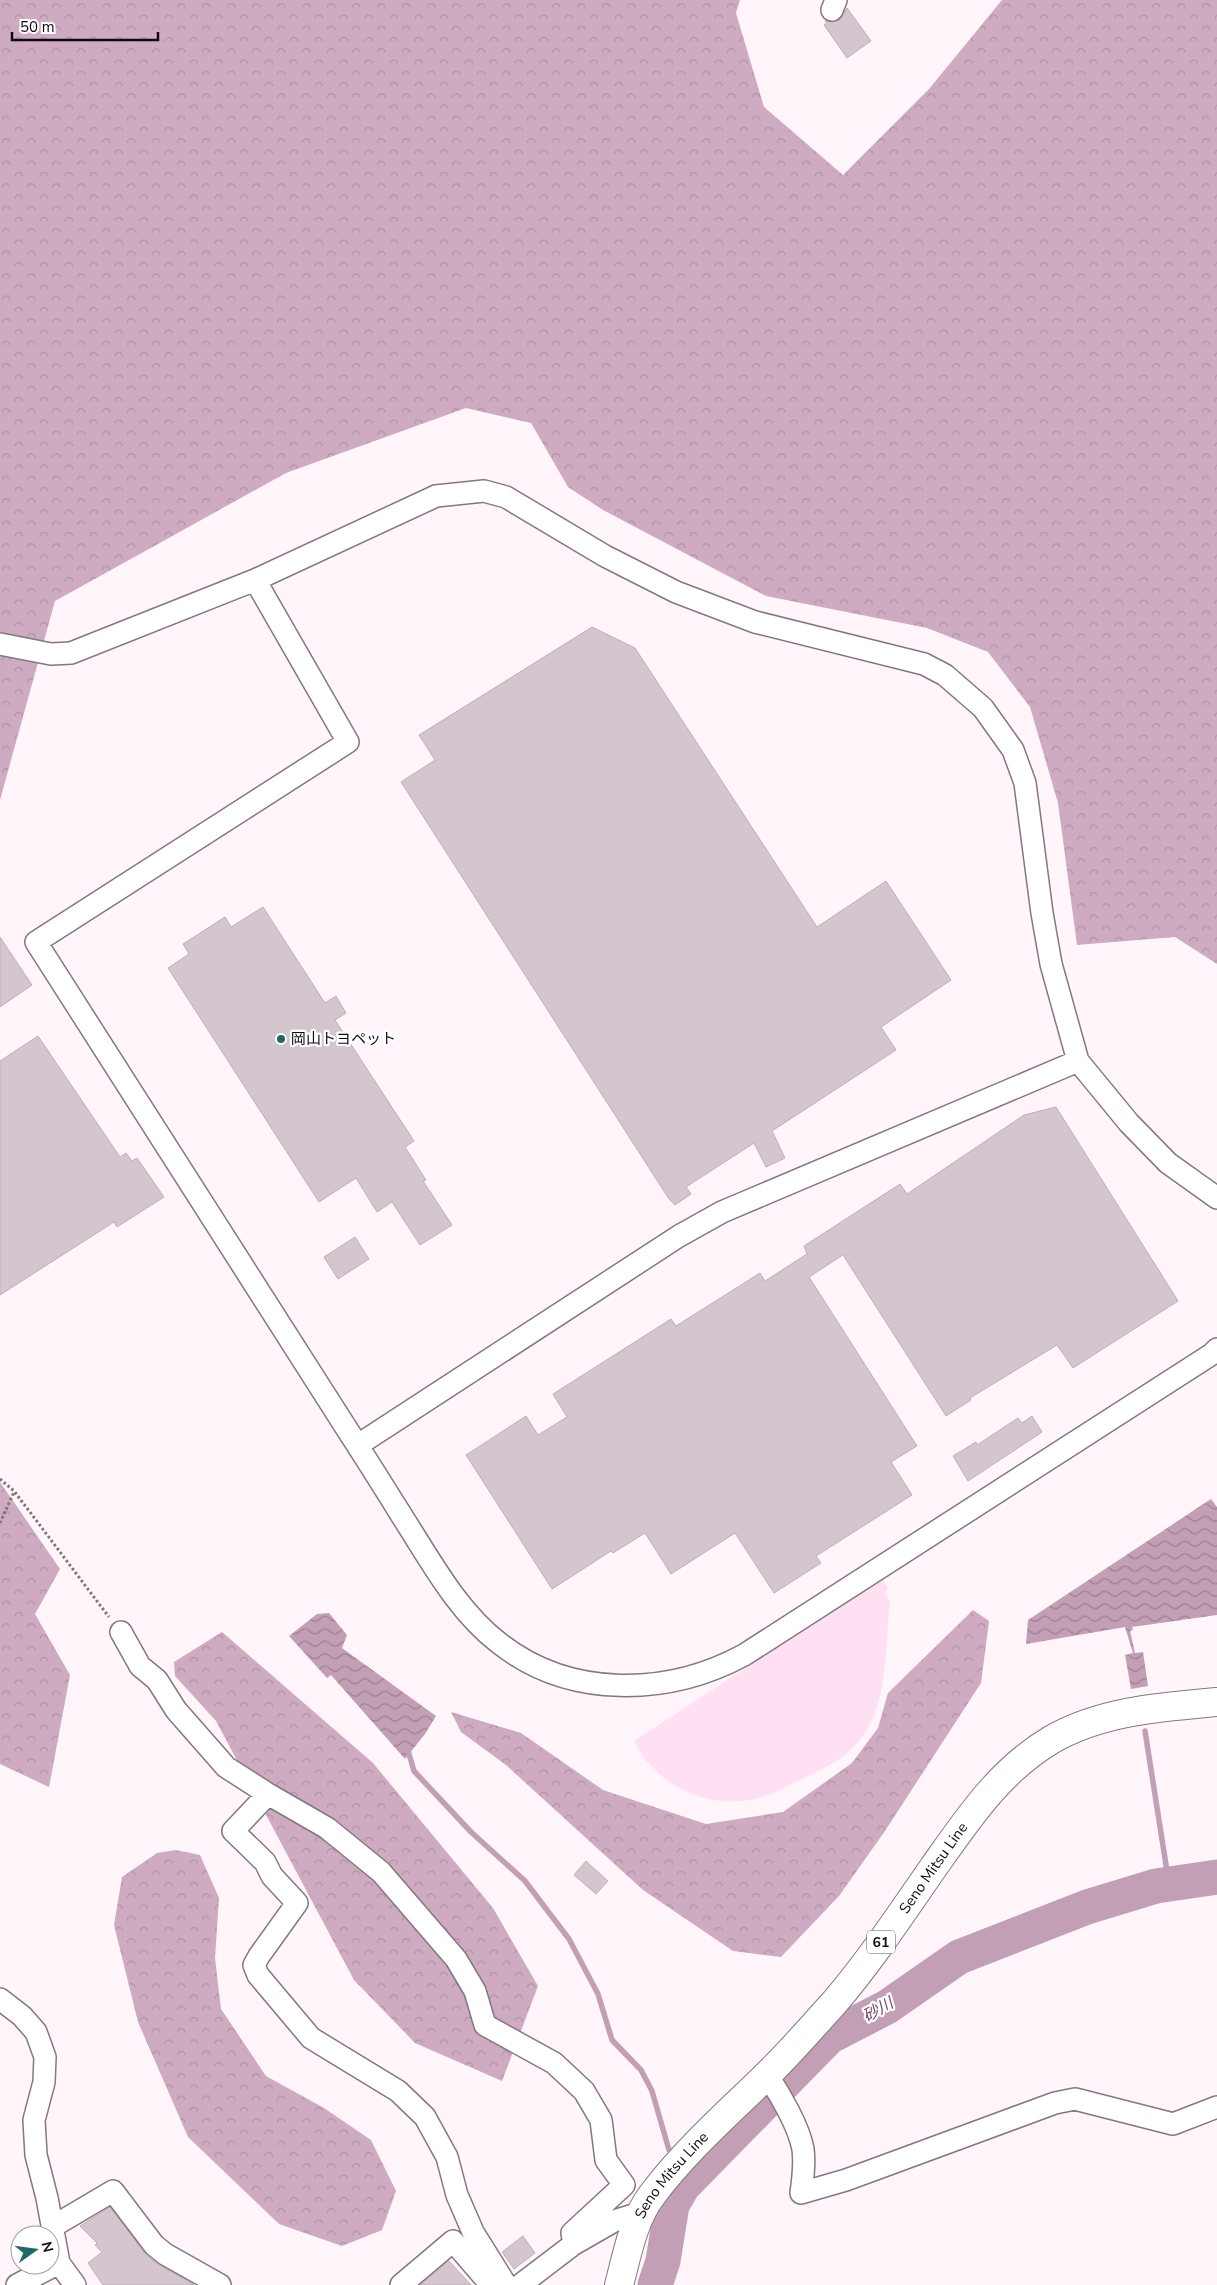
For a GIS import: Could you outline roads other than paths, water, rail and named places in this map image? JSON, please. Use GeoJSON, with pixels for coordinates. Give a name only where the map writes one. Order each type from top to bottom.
{"type":"FeatureCollection","features":[{"type":"Feature","properties":{"kind":"main road","name":"Seno Mitsu Line"},"geometry":{"type":"LineString","coordinates":[[619,2285],[640,2213],[652,2194],[704,2135],[774,2086],[834,2002],[894,1924],[979,1802],[1011,1769],[1051,1740],[1097,1720],[1159,1707],[1217,1702]]}},
{"type":"Feature","properties":{"kind":"street"},"geometry":{"type":"LineString","coordinates":[[0,644],[51,654],[70,653],[255,580],[436,496],[484,491],[506,497],[605,556],[676,592],[755,622],[918,662],[945,675],[983,708],[1013,750],[1025,783],[1043,922],[1058,991],[1078,1061],[1129,1123],[1168,1163],[1217,1198]]}},
{"type":"Feature","properties":{"kind":"street"},"geometry":{"type":"LineString","coordinates":[[255,580],[348,742],[36,942],[358,1445],[442,1580],[480,1627],[500,1644],[536,1666],[579,1680],[622,1686],[646,1686],[696,1676],[719,1668],[744,1655],[1212,1354],[1217,1348]]}},
{"type":"Feature","properties":{"kind":"street"},"geometry":{"type":"LineString","coordinates":[[358,1445],[679,1236],[722,1212],[1078,1061]]}},
{"type":"Feature","properties":{"kind":"street"},"geometry":{"type":"LineString","coordinates":[[121,1632],[140,1666],[158,1680],[176,1710],[226,1767],[327,1828],[381,1872],[456,1959],[475,1991],[485,2025],[554,2063],[584,2091],[601,2120],[606,2160],[624,2186],[572,2233],[574,2244]]}},
{"type":"Feature","properties":{"kind":"street"},"geometry":{"type":"LineString","coordinates":[[268,1794],[233,1831],[265,1862],[272,1876],[297,1903],[254,1965],[258,1975],[311,2038],[398,2091],[425,2117],[446,2157],[457,2195],[473,2232],[506,2285]]}},
{"type":"Feature","properties":{"kind":"street"},"geometry":{"type":"LineString","coordinates":[[0,1999],[22,2016],[36,2032],[45,2057],[44,2082],[34,2120],[36,2154],[48,2198],[52,2225]]}},
{"type":"Feature","properties":{"kind":"street"},"geometry":{"type":"LineString","coordinates":[[774,2086],[803,2148],[804,2165],[801,2193],[846,2180],[1055,2103],[1075,2099],[1173,2124],[1217,2107]]}},
{"type":"Feature","properties":{"kind":"street"},"geometry":{"type":"LineString","coordinates":[[55,2225],[113,2191],[154,2245],[220,2285]]}},
{"type":"Feature","properties":{"kind":"street"},"geometry":{"type":"LineString","coordinates":[[520,2285],[574,2244],[614,2221],[640,2213]]}},
{"type":"Feature","properties":{"kind":"street"},"geometry":{"type":"LineString","coordinates":[[401,2285],[453,2240],[491,2285]]}},
{"type":"Feature","properties":{"kind":"street"},"geometry":{"type":"LineString","coordinates":[[60,2264],[76,2285]]}},
{"type":"Feature","properties":{"kind":"street"},"geometry":{"type":"LineString","coordinates":[[17,2285],[36,2275]]}},
{"type":"Feature","properties":{"kind":"water"},"geometry":{"type":"Polygon","coordinates":[[[1211,1499],[1217,1507],[1217,1615],[1132,1627],[1133,1630],[1130,1631],[1135,1653],[1143,1652],[1148,1686],[1131,1689],[1125,1655],[1133,1653],[1125,1627],[1026,1644],[1028,1620],[1211,1499]]]}},
{"type":"Feature","properties":{"kind":"water"},"geometry":{"type":"Polygon","coordinates":[[[329,1613],[347,1635],[342,1648],[436,1716],[425,1734],[405,1759],[331,1675],[327,1678],[289,1636],[317,1614],[329,1613]]]}},
{"type":"Feature","properties":{"kind":"waterway"},"geometry":{"type":"LineString","coordinates":[[1145,1731],[1169,1884]]}},
{"type":"Feature","properties":{"kind":"waterway"},"geometry":{"type":"LineString","coordinates":[[407,1747],[414,1771],[471,1832],[525,1881],[569,1939],[598,1994],[612,2040],[641,2070],[652,2091],[669,2150]]}},
{"type":"Feature","properties":{"kind":"waterway","name":"砂川"},"geometry":{"type":"LineString","coordinates":[[655,2285],[663,2261],[672,2205],[683,2186],[829,2037],[887,2007],[959,1957],[1087,1907],[1156,1886],[1217,1877]]}},
{"type":"Feature","properties":{"kind":"waterway","name":"砂川"},"geometry":{"type":"LineString","coordinates":[[681,2181],[683,2186]]}},
{"type":"Feature","properties":{"kind":"place","name":"岡山トヨペット"},"geometry":{"type":"Point","coordinates":[281,1039]}}]}
